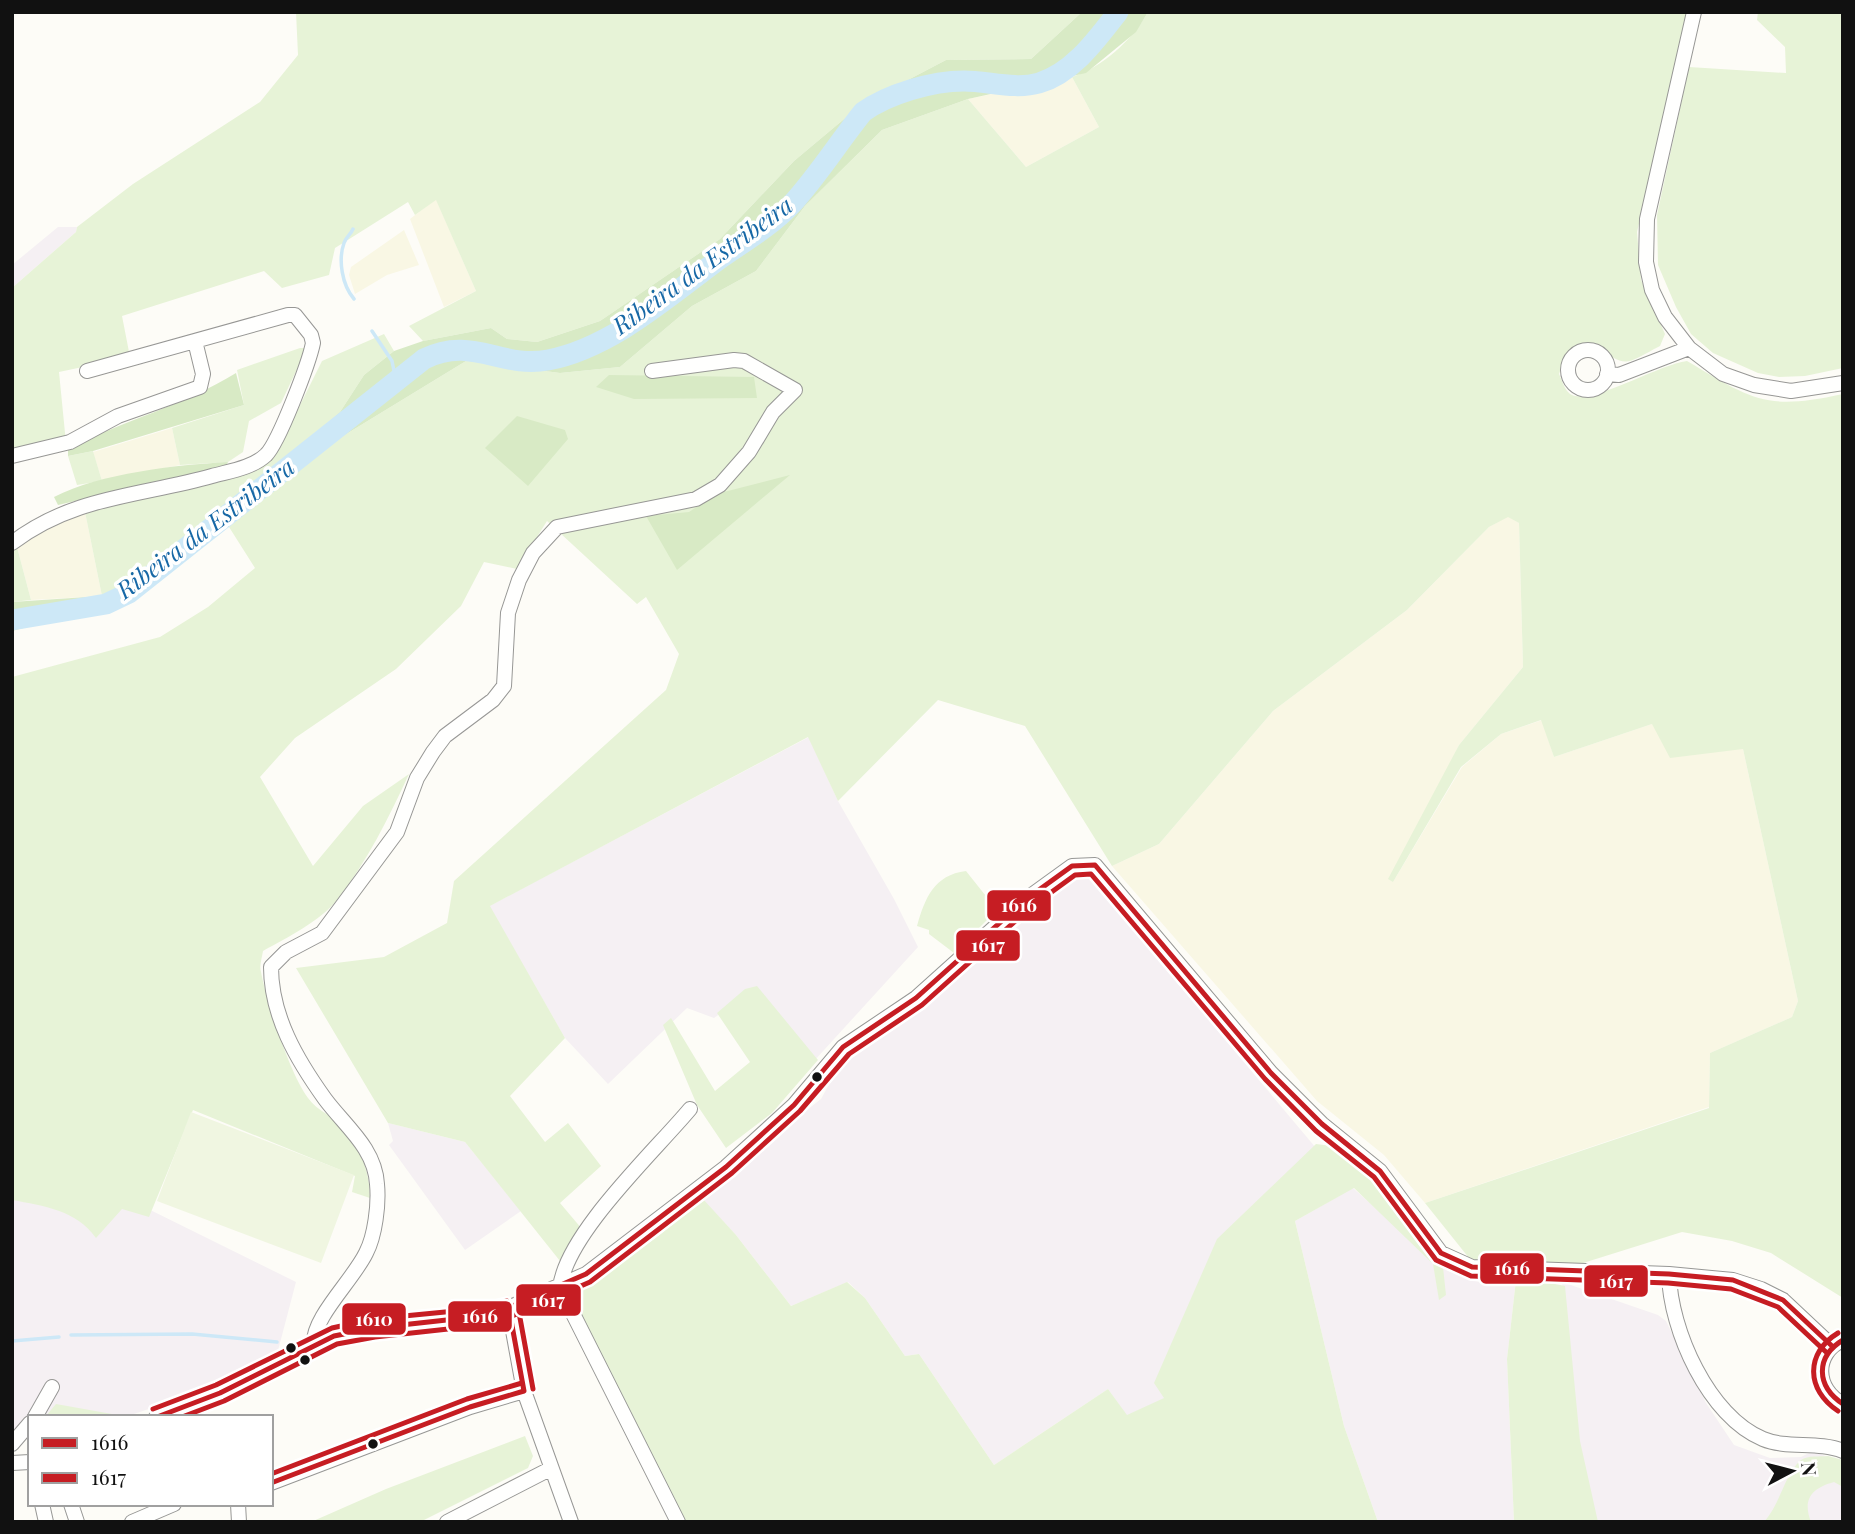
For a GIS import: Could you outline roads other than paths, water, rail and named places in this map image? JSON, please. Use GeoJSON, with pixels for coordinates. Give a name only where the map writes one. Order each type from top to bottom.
{"type":"FeatureCollection","features":[{"type":"Feature","properties":{"kind":"street"},"geometry":{"type":"LineString","coordinates":[[1694,12],[1647,219],[1646,262],[1652,290],[1665,317],[1689,348],[1723,374],[1764,388],[1810,391],[1843,383]]}},
{"type":"Feature","properties":{"kind":"street"},"geometry":{"type":"LineString","coordinates":[[12,542],[35,525],[62,512],[182,485],[241,468],[264,456],[272,447],[311,352],[312,335],[295,315],[288,315],[87,371]]}},
{"type":"Feature","properties":{"kind":"street"},"geometry":{"type":"LineString","coordinates":[[12,456],[70,442],[118,415],[200,387],[204,374],[195,341]]}},
{"type":"Feature","properties":{"kind":"street"},"geometry":{"type":"LineString","coordinates":[[1607,374],[1619,375],[1689,348]]}},
{"type":"Feature","properties":{"kind":"street"},"geometry":{"type":"LineString","coordinates":[[314,1344],[317,1324],[346,1288],[368,1251],[377,1185],[372,1160],[360,1140],[326,1100],[290,1044],[271,994],[271,967],[286,952],[322,933],[397,832],[407,800],[433,752],[445,736],[494,701],[504,685],[508,613],[519,580],[533,553],[557,527],[696,499],[720,485],[749,452],[773,412],[795,390],[767,372],[734,360],[652,371]]}},
{"type":"Feature","properties":{"kind":"street"},"geometry":{"type":"LineString","coordinates":[[168,1415],[192,1411],[314,1344],[349,1332],[478,1318],[509,1309],[586,1274],[726,1167],[794,1105],[843,1047],[916,998],[1025,900],[1072,866],[1082,863],[1095,865],[1271,1073],[1322,1124],[1380,1171],[1448,1258],[1472,1267],[1669,1274],[1733,1280],[1761,1289],[1791,1307],[1837,1343],[1823,1359],[1822,1382],[1830,1395],[1843,1404]]}},
{"type":"Feature","properties":{"kind":"street"},"geometry":{"type":"LineString","coordinates":[[678,1522],[560,1288],[561,1274],[586,1230],[690,1109]]}},
{"type":"Feature","properties":{"kind":"street"},"geometry":{"type":"LineString","coordinates":[[1669,1274],[1670,1301],[1699,1372],[1718,1406],[1735,1424],[1766,1441],[1808,1443],[1843,1451]]}},
{"type":"Feature","properties":{"kind":"street"},"geometry":{"type":"LineString","coordinates":[[509,1309],[524,1391],[571,1522]]}},
{"type":"Feature","properties":{"kind":"street"},"geometry":{"type":"LineString","coordinates":[[36,1415],[52,1388]]}},
{"type":"Feature","properties":{"kind":"street"},"geometry":{"type":"LineString","coordinates":[[273,1482],[470,1407],[524,1391]]}},
{"type":"Feature","properties":{"kind":"street"},"geometry":{"type":"LineString","coordinates":[[12,1444],[28,1425]]}},
{"type":"Feature","properties":{"kind":"street"},"geometry":{"type":"LineString","coordinates":[[447,1522],[550,1469]]}},
{"type":"Feature","properties":{"kind":"street"},"geometry":{"type":"LineString","coordinates":[[132,1522],[169,1506]]}},
{"type":"Feature","properties":{"kind":"waterway","name":"Ribeira da Estribeira"},"geometry":{"type":"LineString","coordinates":[[12,620],[106,604],[129,593],[424,359],[457,350],[531,362],[548,360],[594,345],[616,333],[659,305],[783,213],[810,183],[863,112],[898,94],[938,83],[964,81],[1021,86],[1039,83],[1073,63],[1118,12]]}},
{"type":"Feature","properties":{"kind":"waterway"},"geometry":{"type":"LineString","coordinates":[[353,229],[344,243],[341,264],[344,280],[354,299]]}},
{"type":"Feature","properties":{"kind":"waterway"},"geometry":{"type":"LineString","coordinates":[[372,331],[392,361],[396,381]]}},
{"type":"Feature","properties":{"kind":"waterway"},"geometry":{"type":"LineString","coordinates":[[71,1335],[192,1334],[277,1342]]}},
{"type":"Feature","properties":{"kind":"waterway"},"geometry":{"type":"LineString","coordinates":[[12,1341],[59,1337]]}}]}
